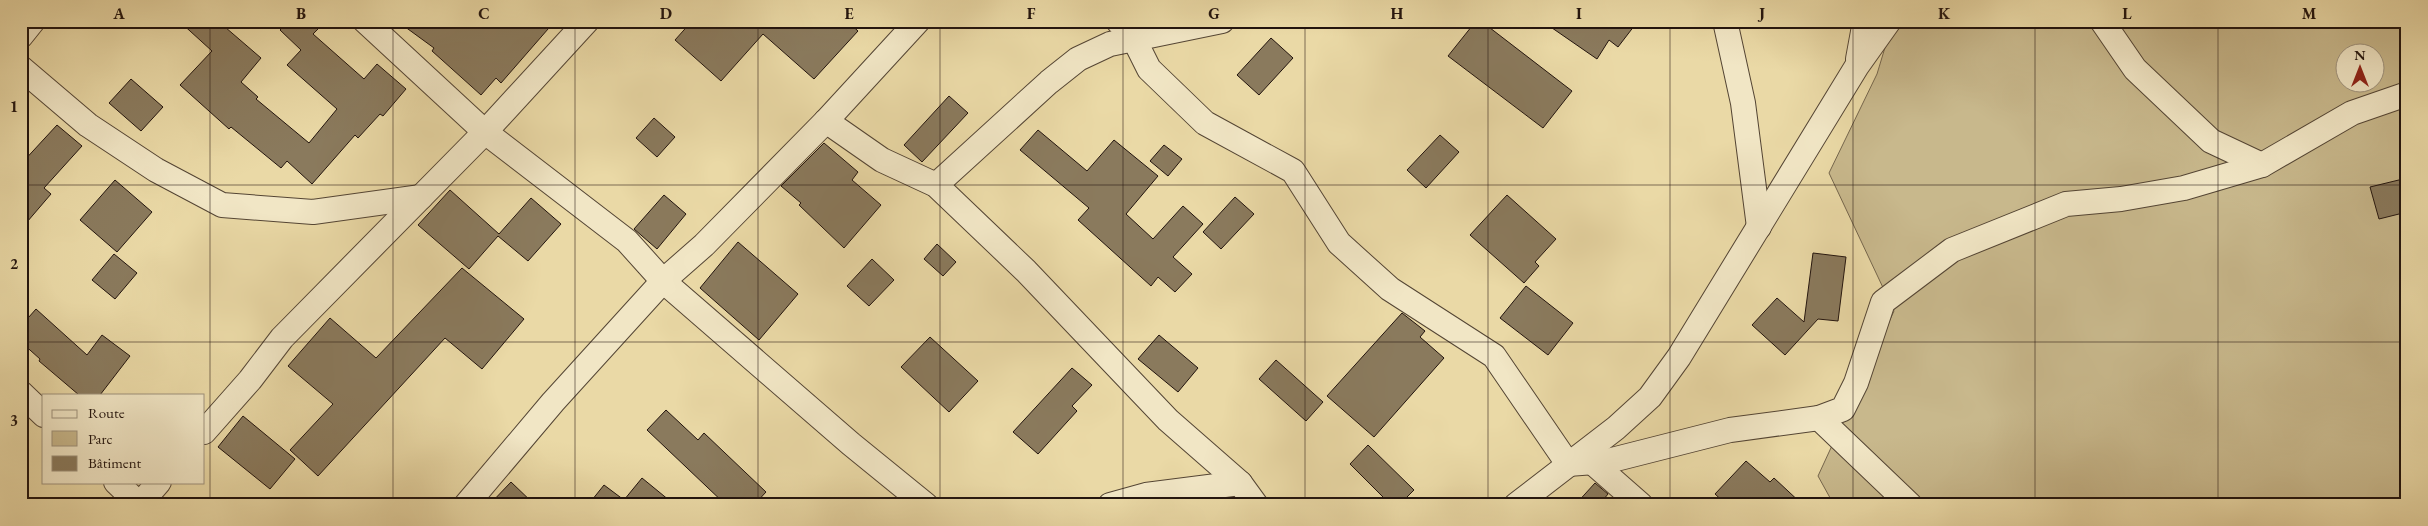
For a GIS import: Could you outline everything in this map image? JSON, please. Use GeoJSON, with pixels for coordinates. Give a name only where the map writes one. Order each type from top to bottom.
{"type":"FeatureCollection","features":[{"type":"Feature","properties":{"kind":"street"},"geometry":{"type":"LineString","coordinates":[[21,36],[33,21]]}},
{"type":"Feature","properties":{"kind":"street"},"geometry":{"type":"LineString","coordinates":[[365,21],[485,132],[627,241],[663,281],[851,444],[926,505]]}},
{"type":"Feature","properties":{"kind":"street"},"geometry":{"type":"LineString","coordinates":[[205,431],[250,380],[282,338],[485,132],[587,21]]}},
{"type":"Feature","properties":{"kind":"street"},"geometry":{"type":"LineString","coordinates":[[466,505],[553,402],[663,281],[704,245],[826,121],[918,21]]}},
{"type":"Feature","properties":{"kind":"street"},"geometry":{"type":"LineString","coordinates":[[1118,21],[1134,39],[1150,69],[1205,123],[1293,171],[1339,243],[1390,289],[1494,356],[1568,464]]}},
{"type":"Feature","properties":{"kind":"street"},"geometry":{"type":"LineString","coordinates":[[936,186],[1049,82],[1078,59],[1110,44],[1222,21]]}},
{"type":"Feature","properties":{"kind":"street"},"geometry":{"type":"LineString","coordinates":[[1725,21],[1743,103],[1759,227]]}},
{"type":"Feature","properties":{"kind":"street"},"geometry":{"type":"LineString","coordinates":[[1857,66],[1865,21]]}},
{"type":"Feature","properties":{"kind":"street"},"geometry":{"type":"LineString","coordinates":[[1516,505],[1616,428],[1650,397],[1679,357],[1857,66],[1889,21]]}},
{"type":"Feature","properties":{"kind":"street"},"geometry":{"type":"LineString","coordinates":[[2102,21],[2135,69],[2211,141],[2262,165]]}},
{"type":"Feature","properties":{"kind":"street"},"geometry":{"type":"LineString","coordinates":[[21,68],[88,125],[156,170],[222,205],[313,212],[421,197]]}},
{"type":"Feature","properties":{"kind":"street"},"geometry":{"type":"LineString","coordinates":[[1568,464],[1608,461],[1730,430],[1819,418],[1843,409],[1856,382],[1883,302],[1952,250],[2066,204],[2121,199],[2184,188],[2262,165],[2352,113],[2407,94]]}},
{"type":"Feature","properties":{"kind":"street"},"geometry":{"type":"LineString","coordinates":[[826,121],[882,160],[936,186],[1026,271],[1168,420],[1240,483],[1256,505]]}},
{"type":"Feature","properties":{"kind":"street"},"geometry":{"type":"LineString","coordinates":[[21,393],[42,412]]}},
{"type":"Feature","properties":{"kind":"street"},"geometry":{"type":"LineString","coordinates":[[1819,418],[1910,505]]}},
{"type":"Feature","properties":{"kind":"street"},"geometry":{"type":"LineString","coordinates":[[1592,462],[1641,505]]}},
{"type":"Feature","properties":{"kind":"street"},"geometry":{"type":"LineString","coordinates":[[1110,505],[1146,495],[1240,483]]}},
{"type":"Feature","properties":{"kind":"street"},"geometry":{"type":"LineString","coordinates":[[118,484],[139,505],[157,484]]}},
{"type":"Feature","properties":{"kind":"green space"},"geometry":{"type":"Polygon","coordinates":[[[1893,21],[2407,21],[2407,505],[1834,505],[1818,476],[1894,311],[1829,173],[1877,74],[1893,21]]]}},
{"type":"Feature","properties":{"kind":"building"},"geometry":{"type":"Polygon","coordinates":[[[179,21],[218,21],[261,58],[241,82],[258,97],[256,99],[309,143],[337,109],[287,65],[301,50],[280,30],[289,21],[326,21],[313,34],[364,79],[377,64],[406,89],[383,116],[380,114],[358,138],[355,135],[312,184],[287,161],[281,168],[231,127],[229,129],[180,85],[212,51],[179,21]]]}},
{"type":"Feature","properties":{"kind":"building"},"geometry":{"type":"Polygon","coordinates":[[[397,21],[555,21],[501,83],[496,78],[481,95],[432,51],[434,48],[397,21]]]}},
{"type":"Feature","properties":{"kind":"building"},"geometry":{"type":"Polygon","coordinates":[[[692,21],[847,21],[858,31],[814,79],[763,34],[721,81],[675,40],[692,21]]]}},
{"type":"Feature","properties":{"kind":"building"},"geometry":{"type":"Polygon","coordinates":[[[1476,21],[1481,21],[1572,91],[1543,128],[1448,56],[1476,21]]]}},
{"type":"Feature","properties":{"kind":"building"},"geometry":{"type":"Polygon","coordinates":[[[1542,21],[1638,21],[1618,47],[1609,40],[1597,59],[1542,21]]]}},
{"type":"Feature","properties":{"kind":"building"},"geometry":{"type":"Polygon","coordinates":[[[1271,38],[1293,58],[1259,95],[1237,75],[1271,38]]]}},
{"type":"Feature","properties":{"kind":"building"},"geometry":{"type":"Polygon","coordinates":[[[131,79],[163,107],[141,131],[109,103],[131,79]]]}},
{"type":"Feature","properties":{"kind":"building"},"geometry":{"type":"Polygon","coordinates":[[[949,96],[968,113],[922,162],[904,145],[949,96]]]}},
{"type":"Feature","properties":{"kind":"building"},"geometry":{"type":"Polygon","coordinates":[[[654,118],[675,137],[657,157],[636,138],[654,118]]]}},
{"type":"Feature","properties":{"kind":"building"},"geometry":{"type":"Polygon","coordinates":[[[57,125],[82,146],[44,188],[51,194],[21,229],[21,164],[57,125]]]}},
{"type":"Feature","properties":{"kind":"building"},"geometry":{"type":"Polygon","coordinates":[[[1038,130],[1087,171],[1114,140],[1158,176],[1126,214],[1153,239],[1183,206],[1203,224],[1173,257],[1192,274],[1175,292],[1158,277],[1151,286],[1078,220],[1089,208],[1020,150],[1038,130]]]}},
{"type":"Feature","properties":{"kind":"building"},"geometry":{"type":"Polygon","coordinates":[[[1440,135],[1459,152],[1426,188],[1407,170],[1440,135]]]}},
{"type":"Feature","properties":{"kind":"building"},"geometry":{"type":"Polygon","coordinates":[[[824,143],[858,172],[852,180],[881,205],[844,248],[799,205],[801,203],[781,186],[824,143]]]}},
{"type":"Feature","properties":{"kind":"building"},"geometry":{"type":"Polygon","coordinates":[[[1164,145],[1182,159],[1168,176],[1150,161],[1164,145]]]}},
{"type":"Feature","properties":{"kind":"building"},"geometry":{"type":"Polygon","coordinates":[[[2407,178],[2407,212],[2379,219],[2370,187],[2407,178]]]}},
{"type":"Feature","properties":{"kind":"building"},"geometry":{"type":"Polygon","coordinates":[[[115,180],[152,212],[117,252],[80,220],[115,180]]]}},
{"type":"Feature","properties":{"kind":"building"},"geometry":{"type":"Polygon","coordinates":[[[450,190],[499,234],[531,198],[561,224],[528,261],[498,236],[469,269],[418,225],[450,190]]]}},
{"type":"Feature","properties":{"kind":"building"},"geometry":{"type":"Polygon","coordinates":[[[664,195],[686,214],[657,249],[634,229],[664,195]]]}},
{"type":"Feature","properties":{"kind":"building"},"geometry":{"type":"Polygon","coordinates":[[[1507,195],[1556,239],[1535,262],[1539,266],[1524,283],[1470,235],[1507,195]]]}},
{"type":"Feature","properties":{"kind":"building"},"geometry":{"type":"Polygon","coordinates":[[[1235,197],[1254,214],[1221,249],[1203,232],[1235,197]]]}},
{"type":"Feature","properties":{"kind":"building"},"geometry":{"type":"Polygon","coordinates":[[[738,242],[798,294],[759,340],[700,288],[738,242]]]}},
{"type":"Feature","properties":{"kind":"building"},"geometry":{"type":"Polygon","coordinates":[[[937,244],[956,262],[943,276],[924,259],[937,244]]]}},
{"type":"Feature","properties":{"kind":"building"},"geometry":{"type":"Polygon","coordinates":[[[1813,253],[1846,257],[1838,321],[1818,319],[1785,355],[1752,325],[1777,298],[1804,322],[1813,253]]]}},
{"type":"Feature","properties":{"kind":"building"},"geometry":{"type":"Polygon","coordinates":[[[114,254],[137,273],[115,299],[92,280],[114,254]]]}},
{"type":"Feature","properties":{"kind":"building"},"geometry":{"type":"Polygon","coordinates":[[[872,259],[894,280],[869,306],[847,286],[872,259]]]}},
{"type":"Feature","properties":{"kind":"building"},"geometry":{"type":"Polygon","coordinates":[[[462,268],[524,319],[482,369],[445,338],[318,476],[290,450],[333,404],[288,366],[330,318],[376,358],[462,268]]]}},
{"type":"Feature","properties":{"kind":"building"},"geometry":{"type":"Polygon","coordinates":[[[1526,286],[1573,323],[1548,355],[1500,318],[1526,286]]]}},
{"type":"Feature","properties":{"kind":"building"},"geometry":{"type":"Polygon","coordinates":[[[36,309],[87,355],[102,335],[130,356],[101,394],[78,394],[39,361],[40,359],[21,342],[21,326],[36,309]]]}},
{"type":"Feature","properties":{"kind":"building"},"geometry":{"type":"Polygon","coordinates":[[[1402,313],[1425,331],[1420,337],[1444,358],[1374,437],[1327,396],[1402,313]]]}},
{"type":"Feature","properties":{"kind":"building"},"geometry":{"type":"Polygon","coordinates":[[[1159,335],[1198,368],[1178,392],[1138,359],[1159,335]]]}},
{"type":"Feature","properties":{"kind":"building"},"geometry":{"type":"Polygon","coordinates":[[[930,337],[978,381],[949,412],[901,367],[930,337]]]}},
{"type":"Feature","properties":{"kind":"building"},"geometry":{"type":"Polygon","coordinates":[[[1276,360],[1323,402],[1306,421],[1259,379],[1276,360]]]}},
{"type":"Feature","properties":{"kind":"building"},"geometry":{"type":"Polygon","coordinates":[[[1072,368],[1092,385],[1072,406],[1077,411],[1038,454],[1013,432],[1072,368]]]}},
{"type":"Feature","properties":{"kind":"building"},"geometry":{"type":"Polygon","coordinates":[[[666,410],[698,440],[704,433],[766,492],[754,505],[726,505],[647,430],[666,410]]]}},
{"type":"Feature","properties":{"kind":"building"},"geometry":{"type":"Polygon","coordinates":[[[243,416],[295,459],[270,489],[218,447],[243,416]]]}},
{"type":"Feature","properties":{"kind":"building"},"geometry":{"type":"Polygon","coordinates":[[[1368,445],[1414,490],[1399,505],[1391,505],[1350,464],[1368,445]]]}},
{"type":"Feature","properties":{"kind":"building"},"geometry":{"type":"Polygon","coordinates":[[[1746,461],[1770,482],[1774,478],[1803,505],[1727,505],[1715,494],[1746,461]]]}},
{"type":"Feature","properties":{"kind":"building"},"geometry":{"type":"Polygon","coordinates":[[[642,478],[675,505],[588,505],[604,485],[624,500],[642,478]]]}},
{"type":"Feature","properties":{"kind":"building"},"geometry":{"type":"Polygon","coordinates":[[[511,482],[535,505],[489,505],[511,482]]]}},
{"type":"Feature","properties":{"kind":"building"},"geometry":{"type":"Polygon","coordinates":[[[1595,483],[1608,494],[1599,505],[1575,505],[1595,483]]]}}]}
